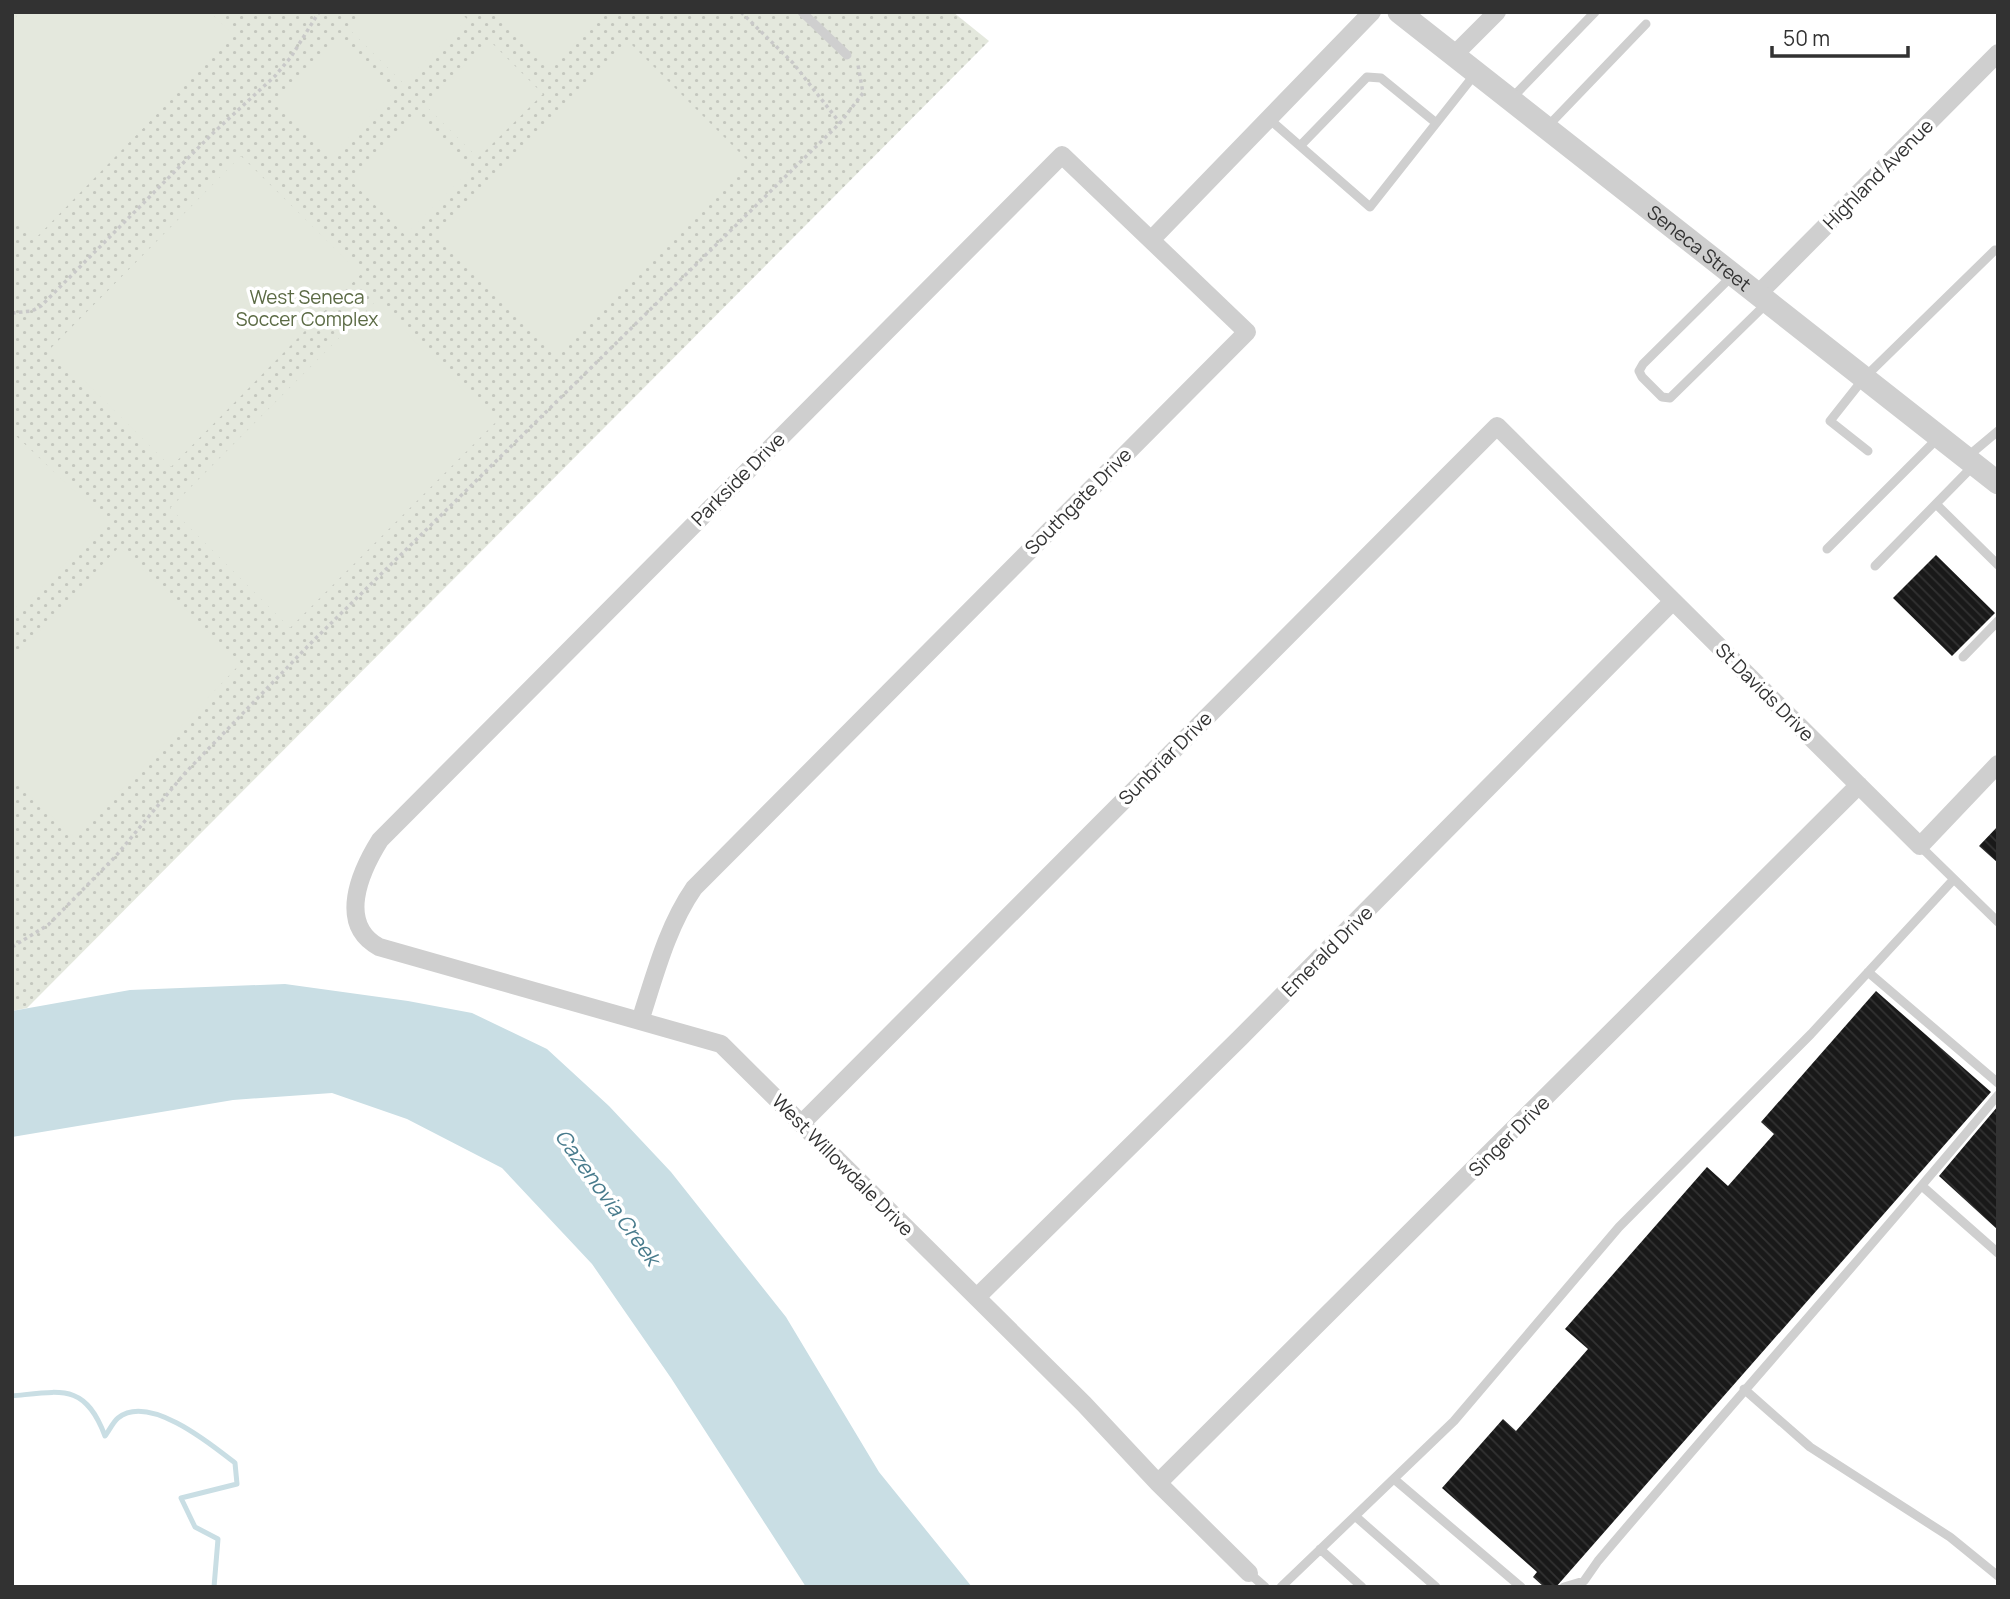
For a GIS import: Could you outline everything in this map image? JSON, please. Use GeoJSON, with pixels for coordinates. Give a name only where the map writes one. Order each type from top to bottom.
{"type":"FeatureCollection","features":[{"type":"Feature","properties":{"kind":"street"},"geometry":{"type":"LineString","coordinates":[[1151,240],[1372,12]]}},
{"type":"Feature","properties":{"kind":"street","name":"Seneca Street"},"geometry":{"type":"LineString","coordinates":[[1399,12],[1998,483]]}},
{"type":"Feature","properties":{"kind":"street"},"geometry":{"type":"LineString","coordinates":[[1454,55],[1497,12]]}},
{"type":"Feature","properties":{"kind":"street","name":"Highland Avenue"},"geometry":{"type":"LineString","coordinates":[[1763,298],[1998,54]]}},
{"type":"Feature","properties":{"kind":"street","name":"Parkside Drive"},"geometry":{"type":"LineString","coordinates":[[355,907],[359,881],[380,840],[1062,155],[1151,240]]}},
{"type":"Feature","properties":{"kind":"street","name":"Southgate Drive"},"geometry":{"type":"LineString","coordinates":[[640,1021],[669,933],[679,909],[694,888],[1247,332],[1151,240]]}},
{"type":"Feature","properties":{"kind":"street","name":"Sunbriar Drive"},"geometry":{"type":"LineString","coordinates":[[801,1124],[1497,426],[1530,458]]}},
{"type":"Feature","properties":{"kind":"street","name":"St Davids Drive"},"geometry":{"type":"LineString","coordinates":[[1530,458],[1920,846]]}},
{"type":"Feature","properties":{"kind":"street","name":"Emerald Drive"},"geometry":{"type":"LineString","coordinates":[[977,1297],[1240,1038],[1673,601]]}},
{"type":"Feature","properties":{"kind":"street"},"geometry":{"type":"LineString","coordinates":[[1920,846],[1998,764]]}},
{"type":"Feature","properties":{"kind":"street","name":"Singer Drive"},"geometry":{"type":"LineString","coordinates":[[1158,1483],[1859,785]]}},
{"type":"Feature","properties":{"kind":"street","name":"West Willowdale Drive"},"geometry":{"type":"LineString","coordinates":[[355,907],[360,931],[379,947],[721,1044],[1084,1404],[1158,1483],[1249,1573]]}},
{"type":"Feature","properties":{"kind":"lane"},"geometry":{"type":"LineString","coordinates":[[802,12],[847,55]]}},
{"type":"Feature","properties":{"kind":"lane"},"geometry":{"type":"LineString","coordinates":[[1510,99],[1595,12]]}},
{"type":"Feature","properties":{"kind":"lane"},"geometry":{"type":"LineString","coordinates":[[1546,128],[1646,24]]}},
{"type":"Feature","properties":{"kind":"lane"},"geometry":{"type":"LineString","coordinates":[[1269,119],[1370,207],[1476,72]]}},
{"type":"Feature","properties":{"kind":"lane"},"geometry":{"type":"LineString","coordinates":[[1300,146],[1367,77],[1381,78],[1435,122]]}},
{"type":"Feature","properties":{"kind":"lane"},"geometry":{"type":"LineString","coordinates":[[1868,451],[1830,421],[1864,379],[1995,250]]}},
{"type":"Feature","properties":{"kind":"lane"},"geometry":{"type":"LineString","coordinates":[[1733,275],[1643,363],[1639,371],[1642,377],[1662,397],[1670,398],[1763,298]]}},
{"type":"Feature","properties":{"kind":"lane"},"geometry":{"type":"LineString","coordinates":[[1875,566],[1936,504],[1998,431]]}},
{"type":"Feature","properties":{"kind":"lane"},"geometry":{"type":"LineString","coordinates":[[1827,549],[1940,438]]}},
{"type":"Feature","properties":{"kind":"lane"},"geometry":{"type":"LineString","coordinates":[[1936,504],[1998,565]]}},
{"type":"Feature","properties":{"kind":"lane"},"geometry":{"type":"LineString","coordinates":[[1964,657],[1998,621]]}},
{"type":"Feature","properties":{"kind":"lane"},"geometry":{"type":"LineString","coordinates":[[1920,846],[1998,922]]}},
{"type":"Feature","properties":{"kind":"lane"},"geometry":{"type":"LineString","coordinates":[[1282,1586],[1454,1420],[1619,1227],[1868,972],[1954,879]]}},
{"type":"Feature","properties":{"kind":"lane"},"geometry":{"type":"LineString","coordinates":[[1868,972],[1998,1083]]}},
{"type":"Feature","properties":{"kind":"lane"},"geometry":{"type":"LineString","coordinates":[[1564,1587],[1587,1584],[1598,1561],[1998,1095]]}},
{"type":"Feature","properties":{"kind":"lane"},"geometry":{"type":"LineString","coordinates":[[1922,1186],[1998,1253]]}},
{"type":"Feature","properties":{"kind":"lane"},"geometry":{"type":"LineString","coordinates":[[1744,1389],[1810,1447],[1950,1537],[1997,1575]]}},
{"type":"Feature","properties":{"kind":"lane"},"geometry":{"type":"LineString","coordinates":[[1394,1479],[1521,1587]]}},
{"type":"Feature","properties":{"kind":"lane"},"geometry":{"type":"LineString","coordinates":[[1354,1516],[1436,1587]]}},
{"type":"Feature","properties":{"kind":"lane"},"geometry":{"type":"LineString","coordinates":[[1320,1549],[1362,1587]]}},
{"type":"Feature","properties":{"kind":"lane"},"geometry":{"type":"LineString","coordinates":[[1249,1573],[1265,1587]]}},
{"type":"Feature","properties":{"kind":"path"},"geometry":{"type":"LineString","coordinates":[[12,313],[32,311],[41,306],[211,135],[275,76],[292,57],[319,12]]}},
{"type":"Feature","properties":{"kind":"path"},"geometry":{"type":"LineString","coordinates":[[741,12],[793,63],[840,123]]}},
{"type":"Feature","properties":{"kind":"path"},"geometry":{"type":"LineString","coordinates":[[12,947],[48,925],[114,857],[186,773],[301,652],[840,123],[863,93],[858,65]]}},
{"type":"Feature","properties":{"kind":"green space","name":"West Seneca Soccer Complex"},"geometry":{"type":"Polygon","coordinates":[[[12,12],[953,12],[989,41],[27,1008],[12,1011],[12,12]]]}},
{"type":"Feature","properties":{"kind":"green space"},"geometry":{"type":"Polygon","coordinates":[[[21,12],[210,12],[234,35],[37,237],[12,213],[12,21],[21,12]]]}},
{"type":"Feature","properties":{"kind":"green space"},"geometry":{"type":"Polygon","coordinates":[[[366,12],[460,12],[467,19],[403,83],[349,29],[366,12]]]}},
{"type":"Feature","properties":{"kind":"green space"},"geometry":{"type":"Polygon","coordinates":[[[495,12],[606,12],[551,68],[495,12]]]}},
{"type":"Feature","properties":{"kind":"green space"},"geometry":{"type":"Polygon","coordinates":[[[339,39],[393,93],[329,157],[275,103],[339,39]]]}},
{"type":"Feature","properties":{"kind":"green space"},"geometry":{"type":"Polygon","coordinates":[[[489,40],[543,94],[478,158],[425,105],[489,40]]]}},
{"type":"Feature","properties":{"kind":"green space"},"geometry":{"type":"Polygon","coordinates":[[[629,42],[749,162],[559,352],[439,232],[629,42]]]}},
{"type":"Feature","properties":{"kind":"green space"},"geometry":{"type":"Polygon","coordinates":[[[415,117],[469,171],[405,235],[351,181],[415,117]]]}},
{"type":"Feature","properties":{"kind":"green space"},"geometry":{"type":"Polygon","coordinates":[[[241,156],[361,274],[171,467],[51,348],[241,156]]]}},
{"type":"Feature","properties":{"kind":"green space"},"geometry":{"type":"Polygon","coordinates":[[[375,302],[496,422],[290,628],[170,508],[375,302]]]}},
{"type":"Feature","properties":{"kind":"green space"},"geometry":{"type":"Polygon","coordinates":[[[12,432],[106,521],[20,610],[12,603],[12,432]]]}},
{"type":"Feature","properties":{"kind":"green space"},"geometry":{"type":"Polygon","coordinates":[[[119,547],[241,663],[75,838],[12,779],[12,660],[119,547]]]}},
{"type":"Feature","properties":{"kind":"water","name":"Cazenovia Creek"},"geometry":{"type":"Polygon","coordinates":[[[285,984],[472,1013],[547,1049],[609,1106],[671,1172],[786,1317],[879,1472],[972,1587],[806,1587],[671,1378],[592,1264],[502,1168],[407,1119],[332,1093],[233,1100],[12,1137],[12,1011],[130,990],[285,984]]]}},
{"type":"Feature","properties":{"kind":"building"},"geometry":{"type":"Polygon","coordinates":[[[1936,555],[1995,613],[1952,656],[1893,598],[1936,555]]]}},
{"type":"Feature","properties":{"kind":"building"},"geometry":{"type":"Polygon","coordinates":[[[1998,826],[1998,863],[1979,846],[1998,826]]]}},
{"type":"Feature","properties":{"kind":"building"},"geometry":{"type":"Polygon","coordinates":[[[1876,991],[1991,1092],[1556,1587],[1544,1587],[1533,1577],[1537,1572],[1442,1488],[1503,1419],[1516,1431],[1588,1349],[1565,1329],[1707,1167],[1728,1186],[1774,1134],[1761,1122],[1876,991]]]}},
{"type":"Feature","properties":{"kind":"building"},"geometry":{"type":"Polygon","coordinates":[[[1998,1106],[1998,1230],[1939,1176],[1998,1106]]]}},
{"type":"Feature","properties":{"kind":"waterway"},"geometry":{"type":"LineString","coordinates":[[12,1396],[58,1392],[70,1394],[89,1407],[105,1436],[118,1418],[131,1412],[146,1412],[163,1417],[196,1434],[235,1463],[237,1484],[181,1498],[195,1527],[218,1539],[214,1587]]}}]}
